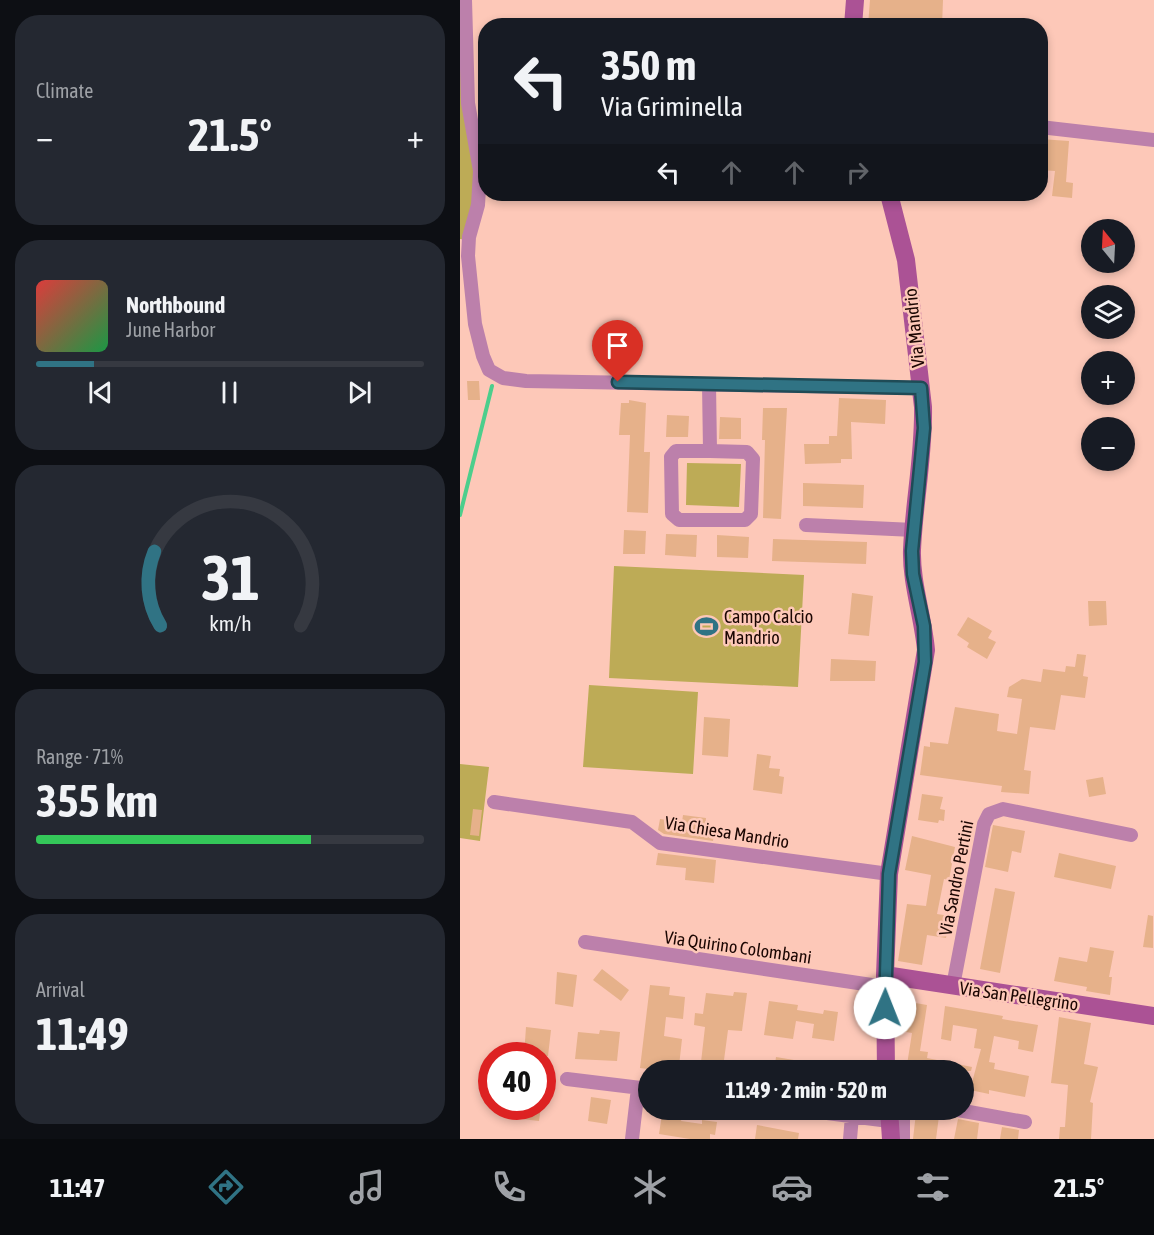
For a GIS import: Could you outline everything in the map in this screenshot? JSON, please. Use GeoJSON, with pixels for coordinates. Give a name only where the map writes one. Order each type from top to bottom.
{"type":"FeatureCollection","features":[{"type":"Feature","properties":{"kind":"street"},"geometry":{"type":"LineString","coordinates":[[465,0],[468,103],[478,160]]}},
{"type":"Feature","properties":{"kind":"street"},"geometry":{"type":"LineString","coordinates":[[854,18],[855,0]]}},
{"type":"Feature","properties":{"kind":"street"},"geometry":{"type":"LineString","coordinates":[[1048,128],[1153,140]]}},
{"type":"Feature","properties":{"kind":"street"},"geometry":{"type":"LineString","coordinates":[[478,201],[469,237],[469,283],[482,356],[489,370],[503,378],[526,381],[921,388]]}},
{"type":"Feature","properties":{"kind":"street","name":"Via Mandrio"},"geometry":{"type":"LineString","coordinates":[[886,1060],[885,981],[889,874],[925,662],[924,626],[913,574],[913,530],[924,428],[906,260],[891,201]]}},
{"type":"Feature","properties":{"kind":"street"},"geometry":{"type":"LineString","coordinates":[[709,384],[710,451]]}},
{"type":"Feature","properties":{"kind":"street"},"geometry":{"type":"LineString","coordinates":[[676,451],[710,451],[747,452],[753,459],[751,514],[745,520],[679,520],[672,514],[671,457],[676,451]]}},
{"type":"Feature","properties":{"kind":"street"},"geometry":{"type":"LineString","coordinates":[[806,525],[913,530]]}},
{"type":"Feature","properties":{"kind":"street","name":"Via Chiesa Mandrio"},"geometry":{"type":"LineString","coordinates":[[494,802],[632,822],[660,843],[889,874]]}},
{"type":"Feature","properties":{"kind":"street","name":"Via Sandro Pertini"},"geometry":{"type":"LineString","coordinates":[[953,987],[984,824],[989,814],[1003,809],[1131,835]]}},
{"type":"Feature","properties":{"kind":"street","name":"Via Quirino Colombani"},"geometry":{"type":"LineString","coordinates":[[585,942],[885,981]]}},
{"type":"Feature","properties":{"kind":"street","name":"Via San Pellegrino"},"geometry":{"type":"LineString","coordinates":[[885,981],[953,987],[1153,1016]]}},
{"type":"Feature","properties":{"kind":"street"},"geometry":{"type":"LineString","coordinates":[[567,1079],[638,1088]]}},
{"type":"Feature","properties":{"kind":"street"},"geometry":{"type":"LineString","coordinates":[[974,1113],[1025,1122]]}},
{"type":"Feature","properties":{"kind":"street"},"geometry":{"type":"LineString","coordinates":[[632,1139],[638,1114]]}},
{"type":"Feature","properties":{"kind":"street"},"geometry":{"type":"LineString","coordinates":[[850,1139],[852,1120]]}},
{"type":"Feature","properties":{"kind":"street"},"geometry":{"type":"LineString","coordinates":[[893,1120],[903,1139]]}},
{"type":"Feature","properties":{"kind":"shaded area"},"geometry":{"type":"Polygon","coordinates":[[[460,59],[475,181],[472,241],[460,239],[460,59]]]}},
{"type":"Feature","properties":{"kind":"shaded area"},"geometry":{"type":"Polygon","coordinates":[[[687,463],[741,464],[739,507],[686,505],[687,463]]]}},
{"type":"Feature","properties":{"kind":"shaded area","name":"Campo Calcio Mandrio"},"geometry":{"type":"Polygon","coordinates":[[[614,566],[804,575],[798,687],[609,678],[614,566]]]}},
{"type":"Feature","properties":{"kind":"shaded area"},"geometry":{"type":"Polygon","coordinates":[[[589,685],[698,692],[693,774],[583,767],[589,685]]]}},
{"type":"Feature","properties":{"kind":"shaded area"},"geometry":{"type":"Polygon","coordinates":[[[460,764],[489,767],[480,841],[460,838],[460,764]]]}},
{"type":"Feature","properties":{"kind":"building"},"geometry":{"type":"Polygon","coordinates":[[[870,0],[943,0],[942,18],[869,18],[870,0]]]}},
{"type":"Feature","properties":{"kind":"building"},"geometry":{"type":"Polygon","coordinates":[[[1048,140],[1069,141],[1066,182],[1073,183],[1072,198],[1052,196],[1055,171],[1048,171],[1048,140]]]}},
{"type":"Feature","properties":{"kind":"building"},"geometry":{"type":"Polygon","coordinates":[[[467,381],[479,381],[480,400],[468,400],[467,381]]]}},
{"type":"Feature","properties":{"kind":"building"},"geometry":{"type":"Polygon","coordinates":[[[839,398],[886,400],[885,424],[851,422],[852,459],[841,459],[841,463],[805,464],[804,444],[829,444],[829,436],[837,436],[839,398]]]}},
{"type":"Feature","properties":{"kind":"building"},"geometry":{"type":"Polygon","coordinates":[[[629,400],[646,403],[644,452],[650,452],[648,513],[627,512],[630,435],[619,435],[621,403],[629,403],[629,400]]]}},
{"type":"Feature","properties":{"kind":"building"},"geometry":{"type":"Polygon","coordinates":[[[763,408],[787,408],[781,519],[763,518],[765,440],[762,440],[763,408]]]}},
{"type":"Feature","properties":{"kind":"building"},"geometry":{"type":"Polygon","coordinates":[[[667,415],[689,416],[688,437],[666,437],[667,415]]]}},
{"type":"Feature","properties":{"kind":"building"},"geometry":{"type":"Polygon","coordinates":[[[720,417],[741,418],[741,439],[719,439],[720,417]]]}},
{"type":"Feature","properties":{"kind":"building"},"geometry":{"type":"Polygon","coordinates":[[[803,483],[864,485],[863,508],[803,506],[803,483]]]}},
{"type":"Feature","properties":{"kind":"building"},"geometry":{"type":"Polygon","coordinates":[[[624,530],[646,531],[645,554],[623,554],[624,530]]]}},
{"type":"Feature","properties":{"kind":"building"},"geometry":{"type":"Polygon","coordinates":[[[666,534],[697,535],[696,557],[665,555],[666,534]]]}},
{"type":"Feature","properties":{"kind":"building"},"geometry":{"type":"Polygon","coordinates":[[[717,535],[749,537],[748,558],[717,557],[717,535]]]}},
{"type":"Feature","properties":{"kind":"building"},"geometry":{"type":"Polygon","coordinates":[[[773,539],[867,542],[866,564],[772,561],[773,539]]]}},
{"type":"Feature","properties":{"kind":"building"},"geometry":{"type":"Polygon","coordinates":[[[852,593],[873,596],[869,636],[848,634],[852,593]]]}},
{"type":"Feature","properties":{"kind":"building"},"geometry":{"type":"Polygon","coordinates":[[[1088,601],[1106,601],[1107,625],[1089,626],[1088,601]]]}},
{"type":"Feature","properties":{"kind":"building"},"geometry":{"type":"Polygon","coordinates":[[[968,617],[992,631],[988,638],[996,642],[987,659],[967,647],[969,643],[957,635],[968,617]]]}},
{"type":"Feature","properties":{"kind":"building"},"geometry":{"type":"Polygon","coordinates":[[[1077,654],[1086,655],[1083,676],[1088,677],[1085,698],[1061,695],[1055,730],[1030,727],[1024,770],[1031,771],[1029,794],[1001,792],[1002,786],[920,775],[924,746],[930,747],[930,742],[948,744],[955,707],[999,714],[997,731],[1017,734],[1022,699],[1007,697],[1009,687],[1022,679],[1041,682],[1043,669],[1065,672],[1066,666],[1075,667],[1077,654]]]}},
{"type":"Feature","properties":{"kind":"building"},"geometry":{"type":"Polygon","coordinates":[[[831,659],[876,661],[875,681],[830,681],[831,659]]]}},
{"type":"Feature","properties":{"kind":"building"},"geometry":{"type":"Polygon","coordinates":[[[704,717],[730,719],[728,757],[702,755],[704,717]]]}},
{"type":"Feature","properties":{"kind":"building"},"geometry":{"type":"Polygon","coordinates":[[[757,754],[771,756],[769,768],[780,769],[779,776],[784,777],[782,794],[753,790],[757,754]]]}},
{"type":"Feature","properties":{"kind":"building"},"geometry":{"type":"Polygon","coordinates":[[[1103,777],[1106,794],[1089,797],[1086,780],[1103,777]]]}},
{"type":"Feature","properties":{"kind":"building"},"geometry":{"type":"Polygon","coordinates":[[[922,794],[943,797],[940,809],[945,810],[944,821],[939,820],[938,823],[918,820],[922,794]]]}},
{"type":"Feature","properties":{"kind":"building"},"geometry":{"type":"Polygon","coordinates":[[[473,809],[482,810],[479,836],[470,835],[473,809]]]}},
{"type":"Feature","properties":{"kind":"building"},"geometry":{"type":"Polygon","coordinates":[[[683,815],[706,818],[705,827],[715,828],[713,841],[664,834],[658,830],[660,819],[682,822],[683,815]]]}},
{"type":"Feature","properties":{"kind":"building"},"geometry":{"type":"Polygon","coordinates":[[[993,825],[1025,831],[1021,853],[1012,851],[1008,872],[985,867],[993,825]]]}},
{"type":"Feature","properties":{"kind":"building"},"geometry":{"type":"Polygon","coordinates":[[[912,836],[955,847],[949,880],[944,879],[937,914],[950,916],[946,938],[927,935],[922,965],[898,961],[907,904],[926,906],[931,875],[905,870],[912,836]]]}},
{"type":"Feature","properties":{"kind":"building"},"geometry":{"type":"Polygon","coordinates":[[[658,853],[716,860],[714,883],[685,880],[686,868],[656,865],[658,853]]]}},
{"type":"Feature","properties":{"kind":"building"},"geometry":{"type":"Polygon","coordinates":[[[1059,853],[1116,866],[1111,889],[1054,877],[1059,853]]]}},
{"type":"Feature","properties":{"kind":"building"},"geometry":{"type":"Polygon","coordinates":[[[995,888],[1015,892],[1000,973],[980,969],[995,888]]]}},
{"type":"Feature","properties":{"kind":"building"},"geometry":{"type":"Polygon","coordinates":[[[1148,915],[1153,916],[1153,948],[1143,947],[1148,915]]]}},
{"type":"Feature","properties":{"kind":"building"},"geometry":{"type":"Polygon","coordinates":[[[1090,947],[1114,951],[1109,977],[1112,977],[1110,995],[1086,991],[1087,987],[1054,981],[1059,957],[1087,962],[1090,947]]]}},
{"type":"Feature","properties":{"kind":"building"},"geometry":{"type":"Polygon","coordinates":[[[602,969],[629,990],[621,1001],[593,980],[602,969]]]}},
{"type":"Feature","properties":{"kind":"building"},"geometry":{"type":"Polygon","coordinates":[[[557,972],[577,975],[573,1007],[555,1004],[557,972]]]}},
{"type":"Feature","properties":{"kind":"building"},"geometry":{"type":"Polygon","coordinates":[[[650,985],[670,987],[669,995],[685,997],[683,1019],[666,1017],[664,1036],[682,1039],[680,1060],[641,1060],[650,985]]]}},
{"type":"Feature","properties":{"kind":"building"},"geometry":{"type":"Polygon","coordinates":[[[734,992],[747,993],[742,1031],[728,1030],[724,1060],[701,1060],[705,1027],[694,1025],[695,1013],[703,1014],[706,993],[733,996],[734,992]]]}},
{"type":"Feature","properties":{"kind":"building"},"geometry":{"type":"Polygon","coordinates":[[[769,1001],[798,1005],[797,1010],[823,1014],[824,1010],[838,1012],[834,1041],[812,1038],[814,1024],[796,1021],[793,1039],[764,1035],[769,1001]]]}},
{"type":"Feature","properties":{"kind":"building"},"geometry":{"type":"Polygon","coordinates":[[[904,1001],[927,1005],[920,1051],[928,1052],[927,1058],[937,1060],[908,1060],[912,1033],[900,1031],[904,1001]]]}},
{"type":"Feature","properties":{"kind":"building"},"geometry":{"type":"Polygon","coordinates":[[[945,1006],[1003,1016],[1002,1019],[1038,1025],[1033,1052],[1018,1049],[1019,1041],[994,1036],[989,1062],[995,1063],[994,1069],[1029,1076],[1025,1097],[989,1090],[989,1094],[974,1091],[974,1075],[981,1049],[974,1048],[977,1029],[953,1025],[951,1041],[941,1039],[945,1006]]]}},
{"type":"Feature","properties":{"kind":"building"},"geometry":{"type":"Polygon","coordinates":[[[1059,1017],[1091,1023],[1084,1064],[1098,1067],[1090,1102],[1093,1103],[1091,1139],[1059,1139],[1060,1127],[1065,1127],[1068,1085],[1051,1083],[1059,1017]]]}},
{"type":"Feature","properties":{"kind":"building"},"geometry":{"type":"Polygon","coordinates":[[[526,1027],[551,1030],[550,1042],[525,1042],[526,1027]]]}},
{"type":"Feature","properties":{"kind":"building"},"geometry":{"type":"Polygon","coordinates":[[[600,1030],[620,1032],[617,1061],[575,1059],[578,1032],[599,1034],[600,1030]]]}},
{"type":"Feature","properties":{"kind":"building"},"geometry":{"type":"Polygon","coordinates":[[[776,1057],[794,1060],[776,1060],[776,1057]]]}},
{"type":"Feature","properties":{"kind":"building"},"geometry":{"type":"Polygon","coordinates":[[[591,1097],[611,1100],[607,1124],[588,1121],[591,1097]]]}},
{"type":"Feature","properties":{"kind":"building"},"geometry":{"type":"Polygon","coordinates":[[[661,1120],[681,1120],[702,1124],[702,1120],[717,1122],[715,1135],[710,1134],[710,1139],[690,1139],[659,1134],[661,1120]]]}},
{"type":"Feature","properties":{"kind":"building"},"geometry":{"type":"Polygon","coordinates":[[[915,1120],[938,1120],[936,1139],[913,1139],[915,1120]]]}},
{"type":"Feature","properties":{"kind":"building"},"geometry":{"type":"Polygon","coordinates":[[[958,1120],[979,1123],[977,1139],[954,1139],[958,1120]]]}},
{"type":"Feature","properties":{"kind":"building"},"geometry":{"type":"Polygon","coordinates":[[[757,1125],[799,1133],[798,1139],[755,1139],[757,1125]]]}},
{"type":"Feature","properties":{"kind":"building"},"geometry":{"type":"Polygon","coordinates":[[[1002,1127],[1019,1130],[1018,1139],[1000,1139],[1002,1127]]]}},
{"type":"Feature","properties":{"kind":"waterway"},"geometry":{"type":"LineString","coordinates":[[460,515],[492,386]]}},
{"type":"Feature","properties":{"kind":"place","name":"Campo Calcio Mandrio"},"geometry":{"type":"Point","coordinates":[706,626]}},
{"type":"Feature","properties":{"kind":"route"},"geometry":{"type":"LineString","coordinates":[[618,382],[921,388],[924,428],[912,551],[913,574],[922,613],[926,650],[889,874],[885,1008]]}}]}
